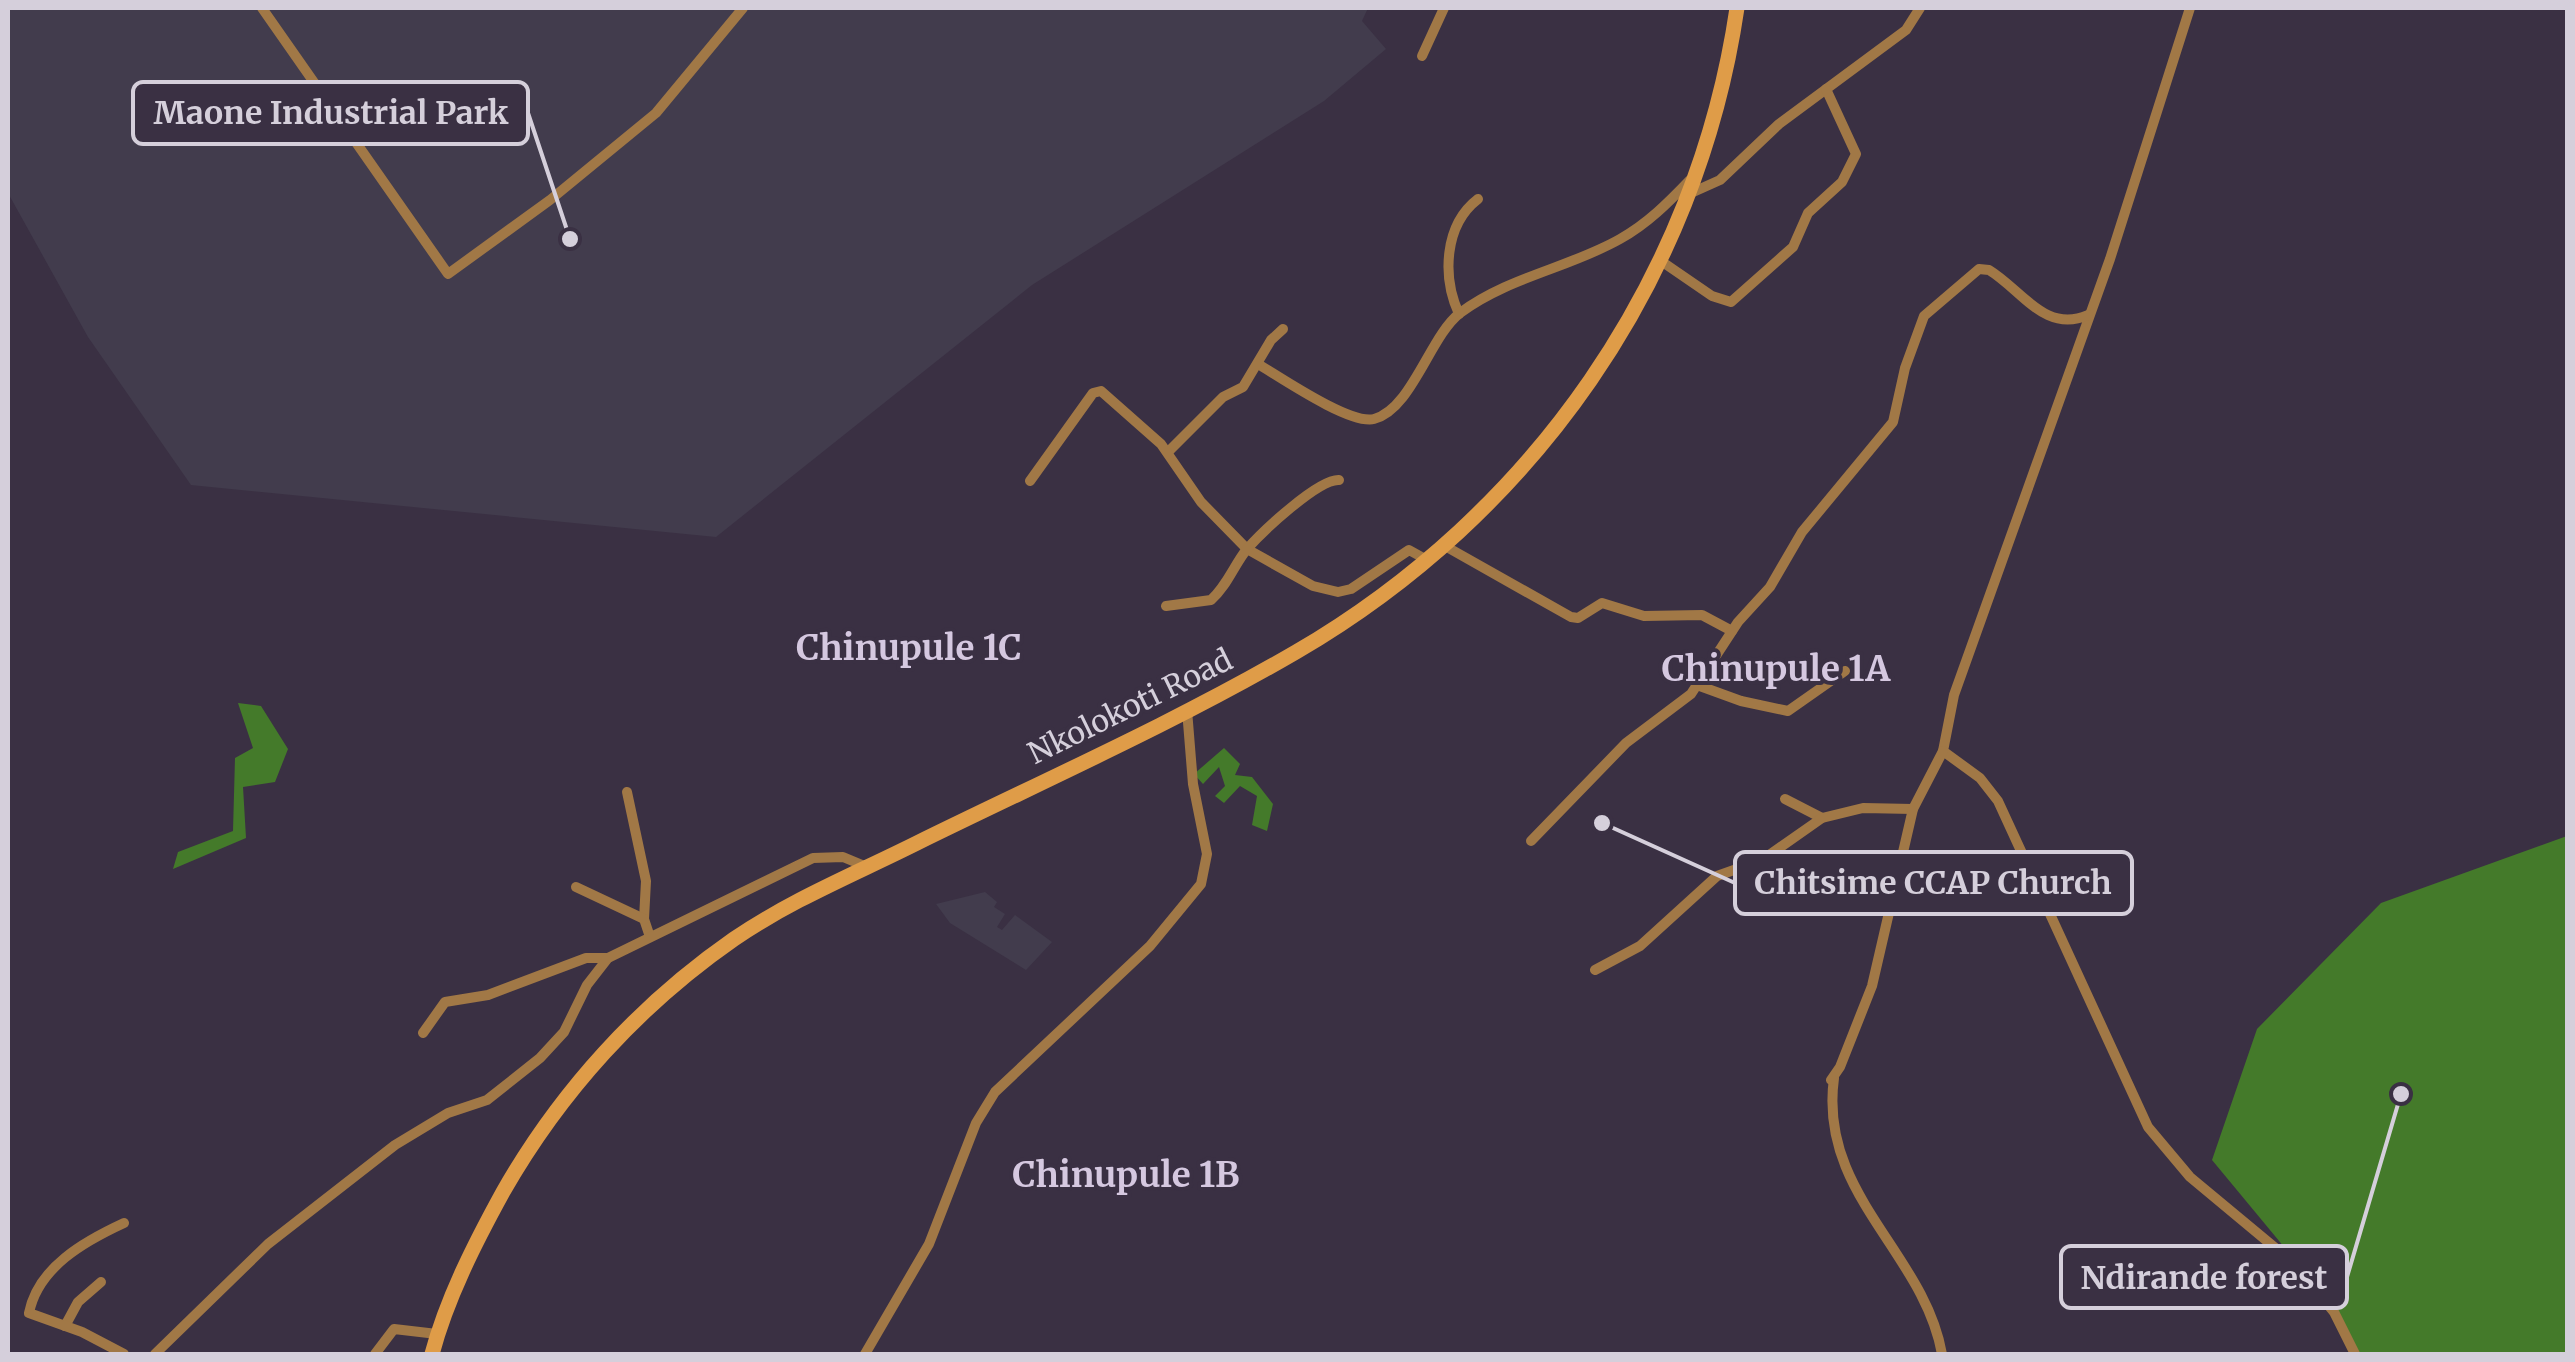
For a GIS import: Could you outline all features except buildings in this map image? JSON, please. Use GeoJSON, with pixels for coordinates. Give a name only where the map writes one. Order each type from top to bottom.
{"type":"FeatureCollection","features":[{"type":"Feature","properties":{"kind":"main road","name":"Nkolokoti Road"},"geometry":{"type":"LineString","coordinates":[[432,1354],[477,1239],[524,1156],[588,1071],[680,980],[773,914],[1187,710],[1298,651],[1428,561],[1539,451],[1589,387],[1661,261],[1698,172],[1738,8]]}},
{"type":"Feature","properties":{"kind":"street"},"geometry":{"type":"LineString","coordinates":[[262,8],[448,274],[550,200],[656,113],[742,8]]}},
{"type":"Feature","properties":{"kind":"street"},"geometry":{"type":"LineString","coordinates":[[1422,56],[1444,8]]}},
{"type":"Feature","properties":{"kind":"street"},"geometry":{"type":"LineString","coordinates":[[1691,192],[1720,180],[1766,135],[1906,30],[1920,8]]}},
{"type":"Feature","properties":{"kind":"street"},"geometry":{"type":"LineString","coordinates":[[1942,1354],[1929,1309],[1866,1209],[1834,1141],[1832,1079],[1872,986],[1913,809],[1943,751],[1954,695],[2088,316],[2190,8]]}},
{"type":"Feature","properties":{"kind":"street"},"geometry":{"type":"LineString","coordinates":[[1661,261],[1712,296],[1731,302],[1793,247],[1808,213],[1842,182],[1856,154],[1826,89]]}},
{"type":"Feature","properties":{"kind":"street"},"geometry":{"type":"LineString","coordinates":[[1258,364],[1323,402],[1370,420],[1386,413],[1406,390],[1459,314],[1542,270],[1620,240],[1653,218],[1698,172]]}},
{"type":"Feature","properties":{"kind":"street"},"geometry":{"type":"LineString","coordinates":[[1459,314],[1449,282],[1451,241],[1460,219],[1478,199]]}},
{"type":"Feature","properties":{"kind":"street"},"geometry":{"type":"LineString","coordinates":[[1531,842],[1595,772],[1698,685],[1732,631],[1770,587],[1802,532],[1893,422],[1911,349],[1924,316],[1940,299],[1979,269],[1989,270],[2050,318],[2067,322],[2088,316]]}},
{"type":"Feature","properties":{"kind":"street"},"geometry":{"type":"LineString","coordinates":[[1168,452],[1222,397],[1242,387],[1283,329]]}},
{"type":"Feature","properties":{"kind":"street"},"geometry":{"type":"LineString","coordinates":[[1030,482],[1096,391],[1168,452],[1202,502],[1248,550],[1329,592],[1365,583],[1408,550],[1428,561]]}},
{"type":"Feature","properties":{"kind":"street"},"geometry":{"type":"LineString","coordinates":[[1166,606],[1211,600],[1248,550],[1320,486],[1339,480]]}},
{"type":"Feature","properties":{"kind":"street"},"geometry":{"type":"LineString","coordinates":[[1445,546],[1571,618],[1578,618],[1602,603],[1644,616],[1702,615],[1732,631]]}},
{"type":"Feature","properties":{"kind":"street"},"geometry":{"type":"LineString","coordinates":[[1698,685],[1741,702],[1788,711],[1845,670]]}},
{"type":"Feature","properties":{"kind":"street"},"geometry":{"type":"LineString","coordinates":[[865,1354],[929,1244],[976,1123],[995,1092],[1150,946],[1201,884],[1206,854],[1193,784],[1187,710]]}},
{"type":"Feature","properties":{"kind":"street"},"geometry":{"type":"LineString","coordinates":[[1943,751],[1980,778],[1998,801],[2148,1127],[2190,1177],[2250,1223],[2308,1277],[2334,1312],[2355,1354]]}},
{"type":"Feature","properties":{"kind":"street"},"geometry":{"type":"LineString","coordinates":[[627,792],[646,881],[644,919],[650,937]]}},
{"type":"Feature","properties":{"kind":"street"},"geometry":{"type":"LineString","coordinates":[[1785,799],[1822,818]]}},
{"type":"Feature","properties":{"kind":"street"},"geometry":{"type":"LineString","coordinates":[[1595,970],[1640,946],[1717,876],[1762,860],[1822,818],[1863,808],[1913,809]]}},
{"type":"Feature","properties":{"kind":"street"},"geometry":{"type":"LineString","coordinates":[[423,1033],[440,1007],[451,1000],[488,995],[586,958],[608,958],[813,858],[843,857],[867,867]]}},
{"type":"Feature","properties":{"kind":"street"},"geometry":{"type":"LineString","coordinates":[[1831,884],[1863,867],[1902,860]]}},
{"type":"Feature","properties":{"kind":"street"},"geometry":{"type":"LineString","coordinates":[[576,887],[644,919]]}},
{"type":"Feature","properties":{"kind":"street"},"geometry":{"type":"LineString","coordinates":[[155,1354],[268,1244],[396,1145],[448,1113],[487,1100],[540,1058],[564,1032],[587,986],[608,958]]}},
{"type":"Feature","properties":{"kind":"street"},"geometry":{"type":"LineString","coordinates":[[124,1223],[64,1258],[40,1284],[28,1314],[65,1326],[124,1354]]}},
{"type":"Feature","properties":{"kind":"street"},"geometry":{"type":"LineString","coordinates":[[65,1326],[78,1302],[102,1282]]}},
{"type":"Feature","properties":{"kind":"street"},"geometry":{"type":"LineString","coordinates":[[375,1354],[394,1329],[437,1334]]}},
{"type":"Feature","properties":{"kind":"shaded area"},"geometry":{"type":"Polygon","coordinates":[[[8,8],[1368,8],[1362,21],[1386,49],[1324,101],[1032,285],[716,537],[191,485],[88,337],[8,193],[8,8]]]}},
{"type":"Feature","properties":{"kind":"shaded area"},"geometry":{"type":"Polygon","coordinates":[[[985,892],[997,902],[994,907],[1005,914],[997,927],[1002,930],[1015,915],[1052,942],[1026,970],[950,923],[936,904],[985,892]]]}},
{"type":"Feature","properties":{"kind":"green space"},"geometry":{"type":"Polygon","coordinates":[[[238,703],[261,706],[288,749],[275,782],[243,787],[246,838],[173,869],[178,852],[233,831],[235,758],[253,748],[238,703]]]}},
{"type":"Feature","properties":{"kind":"green space"},"geometry":{"type":"Polygon","coordinates":[[[1224,748],[1240,764],[1235,775],[1252,777],[1273,804],[1267,831],[1252,825],[1257,796],[1240,786],[1224,803],[1215,796],[1225,786],[1219,767],[1203,784],[1194,774],[1224,748]]]}},
{"type":"Feature","properties":{"kind":"green space"},"geometry":{"type":"Polygon","coordinates":[[[2567,836],[2567,1354],[2356,1354],[2327,1299],[2212,1160],[2257,1029],[2381,903],[2567,836]]]}},
{"type":"Feature","properties":{"kind":"place","name":"Maone Industrial Park"},"geometry":{"type":"Point","coordinates":[570,239]}},
{"type":"Feature","properties":{"kind":"place","name":"Chitsime CCAP Church"},"geometry":{"type":"Point","coordinates":[1602,823]}},
{"type":"Feature","properties":{"kind":"place","name":"Ndirande forest"},"geometry":{"type":"Point","coordinates":[2401,1094]}},
{"type":"Feature","properties":{"kind":"district","name":"Chinupule 1C"},"geometry":{"type":"Point","coordinates":[909,648]}},
{"type":"Feature","properties":{"kind":"district","name":"Chinupule 1A"},"geometry":{"type":"Point","coordinates":[1776,669]}},
{"type":"Feature","properties":{"kind":"district","name":"Chinupule 1B"},"geometry":{"type":"Point","coordinates":[1126,1175]}}]}
